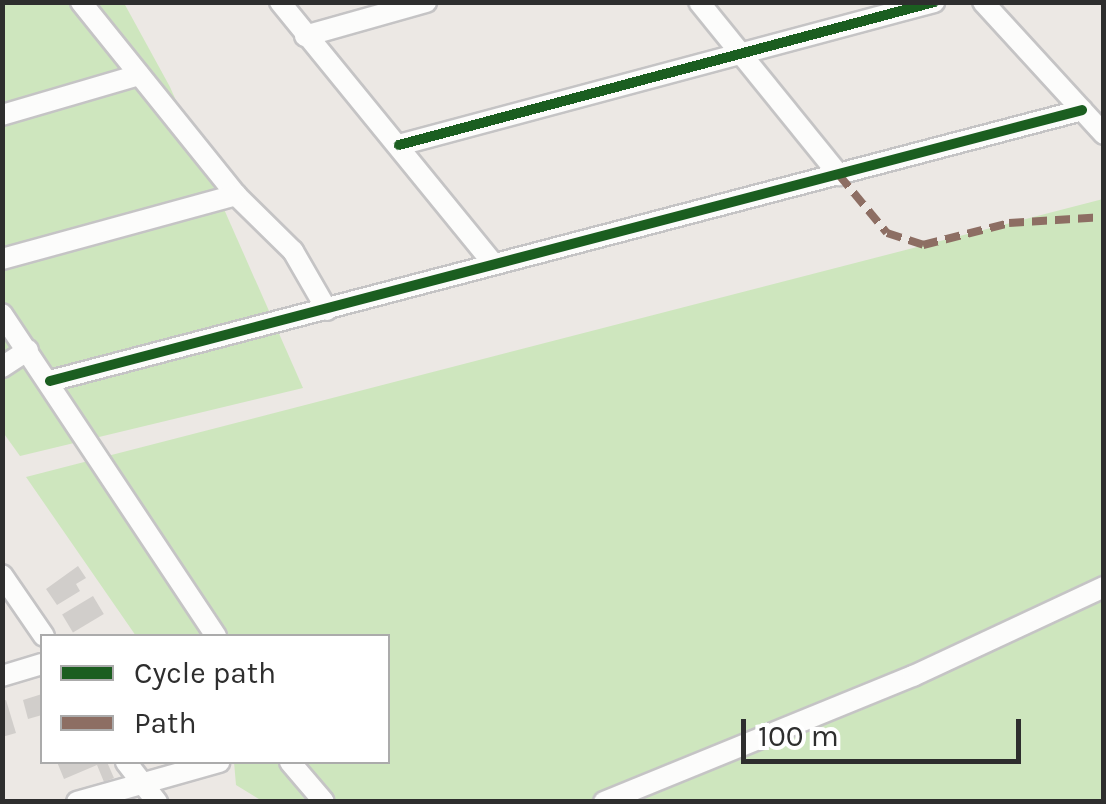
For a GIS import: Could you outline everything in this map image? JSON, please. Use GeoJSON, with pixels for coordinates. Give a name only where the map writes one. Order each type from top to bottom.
{"type":"FeatureCollection","features":[{"type":"Feature","properties":{"kind":"street"},"geometry":{"type":"LineString","coordinates":[[81,2],[236,195],[293,251],[327,310]]}},
{"type":"Feature","properties":{"kind":"street"},"geometry":{"type":"LineString","coordinates":[[280,2],[492,262]]}},
{"type":"Feature","properties":{"kind":"street"},"geometry":{"type":"LineString","coordinates":[[305,36],[426,2]]}},
{"type":"Feature","properties":{"kind":"street"},"geometry":{"type":"LineString","coordinates":[[699,2],[839,175]]}},
{"type":"Feature","properties":{"kind":"street"},"geometry":{"type":"LineString","coordinates":[[399,144],[934,2]]}},
{"type":"Feature","properties":{"kind":"street"},"geometry":{"type":"LineString","coordinates":[[984,2],[1104,134]]}},
{"type":"Feature","properties":{"kind":"street"},"geometry":{"type":"LineString","coordinates":[[2,115],[139,75]]}},
{"type":"Feature","properties":{"kind":"street"},"geometry":{"type":"LineString","coordinates":[[50,381],[1082,110]]}},
{"type":"Feature","properties":{"kind":"street"},"geometry":{"type":"LineString","coordinates":[[2,259],[236,195]]}},
{"type":"Feature","properties":{"kind":"street"},"geometry":{"type":"LineString","coordinates":[[2,314],[215,634]]}},
{"type":"Feature","properties":{"kind":"street"},"geometry":{"type":"LineString","coordinates":[[2,367],[28,350]]}},
{"type":"Feature","properties":{"kind":"street"},"geometry":{"type":"LineString","coordinates":[[2,575],[43,634]]}},
{"type":"Feature","properties":{"kind":"street"},"geometry":{"type":"LineString","coordinates":[[604,802],[913,676],[1104,587]]}},
{"type":"Feature","properties":{"kind":"street"},"geometry":{"type":"LineString","coordinates":[[2,676],[40,665]]}},
{"type":"Feature","properties":{"kind":"street"},"geometry":{"type":"LineString","coordinates":[[127,764],[158,802]]}},
{"type":"Feature","properties":{"kind":"street"},"geometry":{"type":"LineString","coordinates":[[77,802],[212,764]]}},
{"type":"Feature","properties":{"kind":"street"},"geometry":{"type":"LineString","coordinates":[[292,764],[324,802]]}},
{"type":"Feature","properties":{"kind":"green space"},"geometry":{"type":"Polygon","coordinates":[[[2,3],[124,3],[170,87],[303,388],[20,456],[2,431],[2,3]]]}},
{"type":"Feature","properties":{"kind":"green space"},"geometry":{"type":"Polygon","coordinates":[[[1103,199],[1103,801],[262,801],[236,785],[234,764],[390,764],[390,634],[135,634],[26,477],[1103,199]]]}},
{"type":"Feature","properties":{"kind":"building"},"geometry":{"type":"Polygon","coordinates":[[[78,566],[86,578],[76,584],[80,591],[57,605],[46,589],[78,566]]]}},
{"type":"Feature","properties":{"kind":"building"},"geometry":{"type":"Polygon","coordinates":[[[93,596],[104,614],[73,633],[62,615],[93,596]]]}},
{"type":"Feature","properties":{"kind":"building"},"geometry":{"type":"Polygon","coordinates":[[[40,695],[40,716],[28,719],[23,700],[40,695]]]}},
{"type":"Feature","properties":{"kind":"building"},"geometry":{"type":"Polygon","coordinates":[[[6,700],[16,733],[2,737],[2,701],[6,700]]]}},
{"type":"Feature","properties":{"kind":"building"},"geometry":{"type":"Polygon","coordinates":[[[58,764],[108,764],[114,778],[104,782],[97,765],[64,779],[58,764]]]}},
{"type":"Feature","properties":{"kind":"marked path"},"geometry":{"type":"LineString","coordinates":[[839,175],[887,233],[923,245],[1009,223],[1104,217]]}},
{"type":"Feature","properties":{"kind":"cycle path"},"geometry":{"type":"LineString","coordinates":[[399,145],[934,2]]}},
{"type":"Feature","properties":{"kind":"cycle path"},"geometry":{"type":"LineString","coordinates":[[50,381],[1082,110]]}}]}
